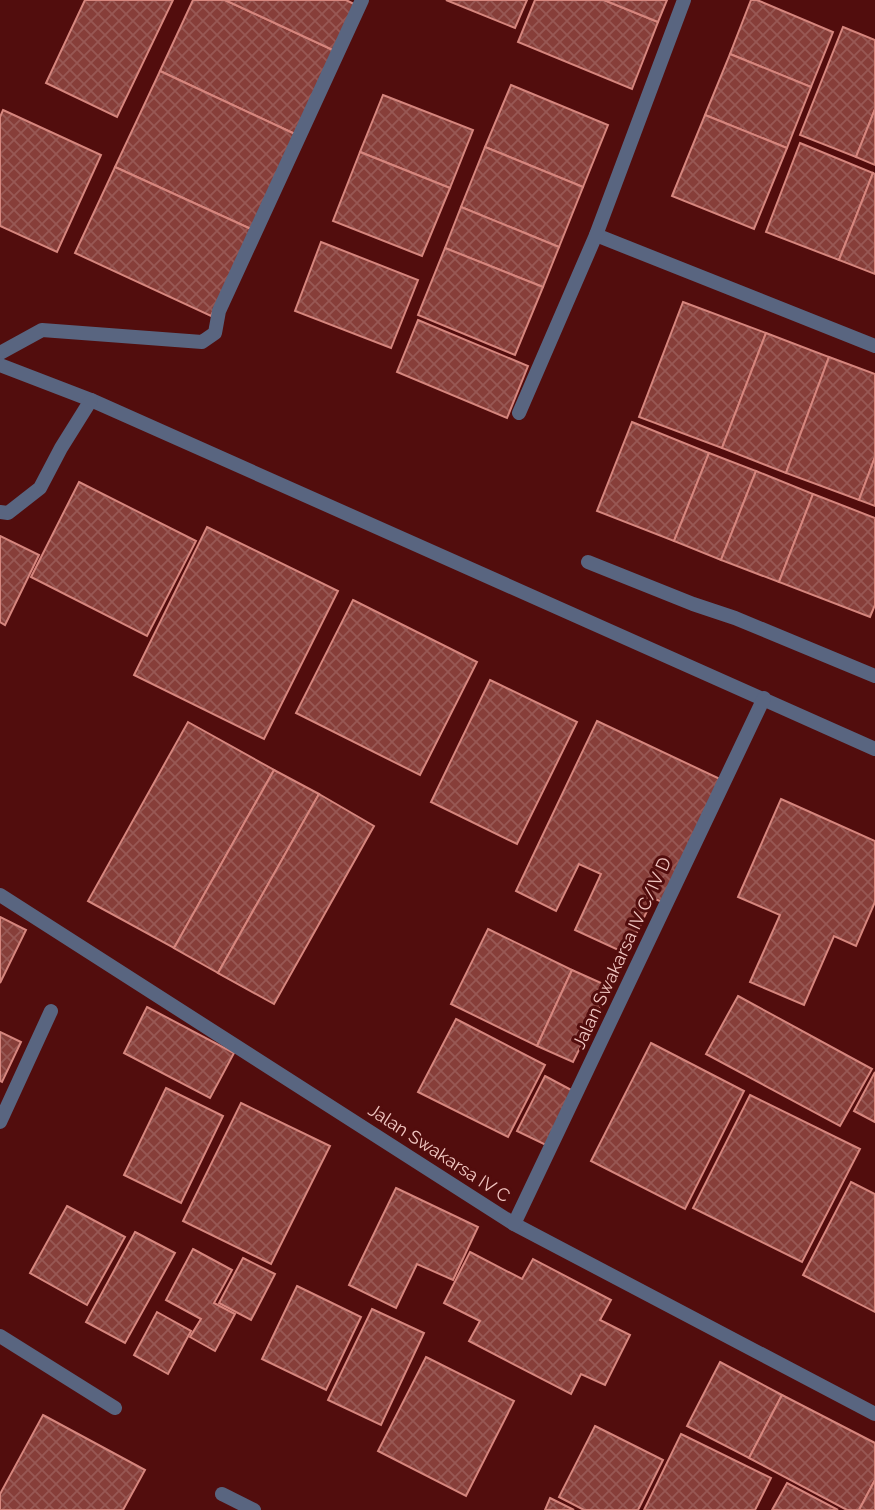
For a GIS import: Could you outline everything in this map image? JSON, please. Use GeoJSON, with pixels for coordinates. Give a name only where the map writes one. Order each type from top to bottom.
{"type":"FeatureCollection","features":[{"type":"Feature","properties":{"kind":"street"},"geometry":{"type":"LineString","coordinates":[[0,354],[42,330],[202,342],[215,333],[219,311],[362,0]]}},
{"type":"Feature","properties":{"kind":"street"},"geometry":{"type":"LineString","coordinates":[[519,413],[596,235],[684,0]]}},
{"type":"Feature","properties":{"kind":"street"},"geometry":{"type":"LineString","coordinates":[[596,235],[875,346]]}},
{"type":"Feature","properties":{"kind":"street"},"geometry":{"type":"LineString","coordinates":[[0,365],[91,400],[875,749]]}},
{"type":"Feature","properties":{"kind":"street"},"geometry":{"type":"LineString","coordinates":[[0,512],[8,513],[40,488],[91,400]]}},
{"type":"Feature","properties":{"kind":"street"},"geometry":{"type":"LineString","coordinates":[[588,562],[735,618],[875,676]]}},
{"type":"Feature","properties":{"kind":"street","name":"Jalan Swakarsa IV C/IV D"},"geometry":{"type":"LineString","coordinates":[[514,1224],[764,698]]}},
{"type":"Feature","properties":{"kind":"street","name":"Jalan Swakarsa IV C"},"geometry":{"type":"LineString","coordinates":[[0,895],[514,1224],[875,1413]]}},
{"type":"Feature","properties":{"kind":"street"},"geometry":{"type":"LineString","coordinates":[[0,1122],[51,1011]]}},
{"type":"Feature","properties":{"kind":"street"},"geometry":{"type":"LineString","coordinates":[[0,1336],[115,1408]]}},
{"type":"Feature","properties":{"kind":"street"},"geometry":{"type":"LineString","coordinates":[[222,1494],[254,1510]]}},
{"type":"Feature","properties":{"kind":"building"},"geometry":{"type":"Polygon","coordinates":[[[85,0],[173,0],[117,117],[46,83],[85,0]]]}},
{"type":"Feature","properties":{"kind":"building"},"geometry":{"type":"Polygon","coordinates":[[[193,0],[225,0],[335,51],[295,134],[160,71],[193,0]]]}},
{"type":"Feature","properties":{"kind":"building"},"geometry":{"type":"Polygon","coordinates":[[[225,0],[346,0],[356,5],[335,51],[225,0]]]}},
{"type":"Feature","properties":{"kind":"building"},"geometry":{"type":"Polygon","coordinates":[[[446,0],[527,0],[515,28],[446,0]]]}},
{"type":"Feature","properties":{"kind":"building"},"geometry":{"type":"Polygon","coordinates":[[[535,0],[604,0],[658,22],[632,89],[518,42],[535,0]]]}},
{"type":"Feature","properties":{"kind":"building"},"geometry":{"type":"Polygon","coordinates":[[[604,0],[667,0],[658,22],[604,0]]]}},
{"type":"Feature","properties":{"kind":"building"},"geometry":{"type":"Polygon","coordinates":[[[751,0],[757,0],[833,32],[811,87],[730,54],[751,0]]]}},
{"type":"Feature","properties":{"kind":"building"},"geometry":{"type":"Polygon","coordinates":[[[843,27],[875,40],[875,109],[856,157],[800,135],[843,27]]]}},
{"type":"Feature","properties":{"kind":"building"},"geometry":{"type":"Polygon","coordinates":[[[730,54],[811,87],[787,148],[705,115],[730,54]]]}},
{"type":"Feature","properties":{"kind":"building"},"geometry":{"type":"Polygon","coordinates":[[[160,71],[295,134],[251,229],[115,167],[160,71]]]}},
{"type":"Feature","properties":{"kind":"building"},"geometry":{"type":"Polygon","coordinates":[[[511,85],[608,125],[583,187],[485,147],[511,85]]]}},
{"type":"Feature","properties":{"kind":"building"},"geometry":{"type":"Polygon","coordinates":[[[383,95],[473,130],[450,188],[360,152],[383,95]]]}},
{"type":"Feature","properties":{"kind":"building"},"geometry":{"type":"Polygon","coordinates":[[[875,109],[875,165],[856,157],[875,109]]]}},
{"type":"Feature","properties":{"kind":"building"},"geometry":{"type":"Polygon","coordinates":[[[3,110],[101,155],[57,252],[0,226],[0,117],[3,110]]]}},
{"type":"Feature","properties":{"kind":"building"},"geometry":{"type":"Polygon","coordinates":[[[705,115],[787,148],[754,229],[672,196],[705,115]]]}},
{"type":"Feature","properties":{"kind":"building"},"geometry":{"type":"Polygon","coordinates":[[[800,143],[873,173],[839,260],[766,232],[800,143]]]}},
{"type":"Feature","properties":{"kind":"building"},"geometry":{"type":"Polygon","coordinates":[[[485,147],[583,187],[559,247],[461,207],[485,147]]]}},
{"type":"Feature","properties":{"kind":"building"},"geometry":{"type":"Polygon","coordinates":[[[360,152],[450,188],[422,256],[333,221],[360,152]]]}},
{"type":"Feature","properties":{"kind":"building"},"geometry":{"type":"Polygon","coordinates":[[[115,167],[251,229],[211,316],[75,253],[115,167]]]}},
{"type":"Feature","properties":{"kind":"building"},"geometry":{"type":"Polygon","coordinates":[[[873,173],[875,174],[875,274],[839,260],[873,173]]]}},
{"type":"Feature","properties":{"kind":"building"},"geometry":{"type":"Polygon","coordinates":[[[461,207],[559,247],[543,287],[445,248],[461,207]]]}},
{"type":"Feature","properties":{"kind":"building"},"geometry":{"type":"Polygon","coordinates":[[[321,242],[418,280],[391,348],[295,311],[321,242]]]}},
{"type":"Feature","properties":{"kind":"building"},"geometry":{"type":"Polygon","coordinates":[[[445,248],[543,287],[515,355],[418,315],[445,248]]]}},
{"type":"Feature","properties":{"kind":"building"},"geometry":{"type":"Polygon","coordinates":[[[683,302],[766,333],[722,448],[639,417],[683,302]]]}},
{"type":"Feature","properties":{"kind":"building"},"geometry":{"type":"Polygon","coordinates":[[[418,320],[528,366],[507,418],[397,372],[418,320]]]}},
{"type":"Feature","properties":{"kind":"building"},"geometry":{"type":"Polygon","coordinates":[[[766,333],[829,357],[786,473],[722,448],[766,333]]]}},
{"type":"Feature","properties":{"kind":"building"},"geometry":{"type":"Polygon","coordinates":[[[829,357],[875,374],[875,457],[859,500],[786,473],[829,357]]]}},
{"type":"Feature","properties":{"kind":"building"},"geometry":{"type":"Polygon","coordinates":[[[632,422],[709,453],[674,541],[597,511],[632,422]]]}},
{"type":"Feature","properties":{"kind":"building"},"geometry":{"type":"Polygon","coordinates":[[[709,453],[756,471],[721,560],[674,541],[709,453]]]}},
{"type":"Feature","properties":{"kind":"building"},"geometry":{"type":"Polygon","coordinates":[[[875,457],[875,506],[859,500],[875,457]]]}},
{"type":"Feature","properties":{"kind":"building"},"geometry":{"type":"Polygon","coordinates":[[[756,471],[813,494],[779,582],[721,560],[756,471]]]}},
{"type":"Feature","properties":{"kind":"building"},"geometry":{"type":"Polygon","coordinates":[[[79,482],[196,541],[147,636],[31,577],[79,482]]]}},
{"type":"Feature","properties":{"kind":"building"},"geometry":{"type":"Polygon","coordinates":[[[813,494],[875,518],[875,605],[870,617],[779,582],[813,494]]]}},
{"type":"Feature","properties":{"kind":"building"},"geometry":{"type":"Polygon","coordinates":[[[207,527],[338,591],[264,739],[134,675],[207,527]]]}},
{"type":"Feature","properties":{"kind":"building"},"geometry":{"type":"Polygon","coordinates":[[[0,536],[39,555],[5,625],[0,622],[0,536]]]}},
{"type":"Feature","properties":{"kind":"building"},"geometry":{"type":"Polygon","coordinates":[[[353,600],[477,662],[420,775],[296,713],[353,600]]]}},
{"type":"Feature","properties":{"kind":"building"},"geometry":{"type":"Polygon","coordinates":[[[490,680],[577,722],[517,844],[431,802],[490,680]]]}},
{"type":"Feature","properties":{"kind":"building"},"geometry":{"type":"Polygon","coordinates":[[[597,721],[720,779],[662,902],[653,898],[627,954],[575,930],[601,874],[579,864],[556,911],[516,891],[597,721]]]}},
{"type":"Feature","properties":{"kind":"building"},"geometry":{"type":"Polygon","coordinates":[[[188,722],[274,770],[174,948],[88,901],[188,722]]]}},
{"type":"Feature","properties":{"kind":"building"},"geometry":{"type":"Polygon","coordinates":[[[274,770],[319,794],[218,973],[174,948],[274,770]]]}},
{"type":"Feature","properties":{"kind":"building"},"geometry":{"type":"Polygon","coordinates":[[[319,794],[374,826],[274,1004],[218,973],[319,794]]]}},
{"type":"Feature","properties":{"kind":"building"},"geometry":{"type":"Polygon","coordinates":[[[781,799],[875,841],[875,902],[856,946],[834,936],[804,1005],[750,982],[780,915],[738,897],[781,799]]]}},
{"type":"Feature","properties":{"kind":"building"},"geometry":{"type":"Polygon","coordinates":[[[0,917],[26,930],[0,983],[0,917]]]}},
{"type":"Feature","properties":{"kind":"building"},"geometry":{"type":"Polygon","coordinates":[[[488,929],[572,970],[537,1046],[451,1004],[488,929]]]}},
{"type":"Feature","properties":{"kind":"building"},"geometry":{"type":"Polygon","coordinates":[[[572,970],[610,987],[573,1062],[537,1046],[572,970]]]}},
{"type":"Feature","properties":{"kind":"building"},"geometry":{"type":"Polygon","coordinates":[[[738,996],[872,1069],[840,1126],[706,1054],[738,996]]]}},
{"type":"Feature","properties":{"kind":"building"},"geometry":{"type":"Polygon","coordinates":[[[147,1007],[234,1053],[210,1098],[124,1053],[147,1007]]]}},
{"type":"Feature","properties":{"kind":"building"},"geometry":{"type":"Polygon","coordinates":[[[456,1019],[545,1065],[508,1137],[418,1092],[456,1019]]]}},
{"type":"Feature","properties":{"kind":"building"},"geometry":{"type":"Polygon","coordinates":[[[0,1032],[21,1042],[2,1082],[0,1081],[0,1032]]]}},
{"type":"Feature","properties":{"kind":"building"},"geometry":{"type":"Polygon","coordinates":[[[651,1043],[744,1091],[685,1209],[591,1161],[651,1043]]]}},
{"type":"Feature","properties":{"kind":"building"},"geometry":{"type":"Polygon","coordinates":[[[875,1072],[875,1122],[854,1111],[875,1072]]]}},
{"type":"Feature","properties":{"kind":"building"},"geometry":{"type":"Polygon","coordinates":[[[545,1076],[575,1092],[548,1146],[517,1131],[545,1076]]]}},
{"type":"Feature","properties":{"kind":"building"},"geometry":{"type":"Polygon","coordinates":[[[166,1088],[223,1116],[181,1203],[124,1175],[166,1088]]]}},
{"type":"Feature","properties":{"kind":"building"},"geometry":{"type":"Polygon","coordinates":[[[750,1095],[860,1149],[802,1262],[693,1208],[750,1095]]]}},
{"type":"Feature","properties":{"kind":"building"},"geometry":{"type":"Polygon","coordinates":[[[241,1103],[330,1146],[271,1264],[183,1221],[241,1103]]]}},
{"type":"Feature","properties":{"kind":"building"},"geometry":{"type":"Polygon","coordinates":[[[851,1182],[875,1194],[875,1312],[803,1275],[851,1182]]]}},
{"type":"Feature","properties":{"kind":"building"},"geometry":{"type":"Polygon","coordinates":[[[396,1188],[478,1227],[453,1280],[417,1264],[396,1308],[349,1285],[396,1188]]]}},
{"type":"Feature","properties":{"kind":"building"},"geometry":{"type":"Polygon","coordinates":[[[67,1206],[125,1237],[87,1305],[30,1273],[67,1206]]]}},
{"type":"Feature","properties":{"kind":"building"},"geometry":{"type":"Polygon","coordinates":[[[135,1232],[175,1253],[125,1343],[86,1322],[135,1232]]]}},
{"type":"Feature","properties":{"kind":"building"},"geometry":{"type":"Polygon","coordinates":[[[193,1249],[232,1270],[214,1303],[235,1314],[215,1351],[190,1337],[201,1319],[166,1300],[193,1249]]]}},
{"type":"Feature","properties":{"kind":"building"},"geometry":{"type":"Polygon","coordinates":[[[470,1252],[522,1279],[533,1259],[611,1300],[600,1320],[630,1335],[605,1385],[581,1374],[571,1394],[469,1341],[480,1321],[444,1303],[470,1252]]]}},
{"type":"Feature","properties":{"kind":"building"},"geometry":{"type":"Polygon","coordinates":[[[243,1258],[275,1274],[251,1320],[219,1303],[243,1258]]]}},
{"type":"Feature","properties":{"kind":"building"},"geometry":{"type":"Polygon","coordinates":[[[297,1286],[361,1317],[326,1390],[262,1359],[297,1286]]]}},
{"type":"Feature","properties":{"kind":"building"},"geometry":{"type":"Polygon","coordinates":[[[372,1309],[424,1333],[381,1425],[328,1400],[372,1309]]]}},
{"type":"Feature","properties":{"kind":"building"},"geometry":{"type":"Polygon","coordinates":[[[157,1312],[191,1331],[168,1374],[134,1355],[157,1312]]]}},
{"type":"Feature","properties":{"kind":"building"},"geometry":{"type":"Polygon","coordinates":[[[426,1357],[514,1401],[466,1496],[378,1451],[426,1357]]]}},
{"type":"Feature","properties":{"kind":"building"},"geometry":{"type":"Polygon","coordinates":[[[720,1362],[782,1395],[749,1458],[687,1426],[720,1362]]]}},
{"type":"Feature","properties":{"kind":"building"},"geometry":{"type":"Polygon","coordinates":[[[782,1395],[875,1443],[875,1480],[859,1510],[847,1510],[749,1458],[782,1395]]]}},
{"type":"Feature","properties":{"kind":"building"},"geometry":{"type":"Polygon","coordinates":[[[43,1415],[145,1470],[123,1510],[0,1510],[0,1494],[43,1415]]]}},
{"type":"Feature","properties":{"kind":"building"},"geometry":{"type":"Polygon","coordinates":[[[595,1426],[663,1460],[638,1510],[584,1510],[559,1497],[595,1426]]]}},
{"type":"Feature","properties":{"kind":"building"},"geometry":{"type":"Polygon","coordinates":[[[681,1434],[771,1478],[755,1510],[644,1510],[681,1434]]]}},
{"type":"Feature","properties":{"kind":"building"},"geometry":{"type":"Polygon","coordinates":[[[875,1480],[875,1510],[859,1510],[875,1480]]]}},
{"type":"Feature","properties":{"kind":"building"},"geometry":{"type":"Polygon","coordinates":[[[787,1483],[838,1510],[772,1510],[787,1483]]]}},
{"type":"Feature","properties":{"kind":"building"},"geometry":{"type":"Polygon","coordinates":[[[550,1498],[574,1510],[545,1510],[550,1498]]]}}]}
